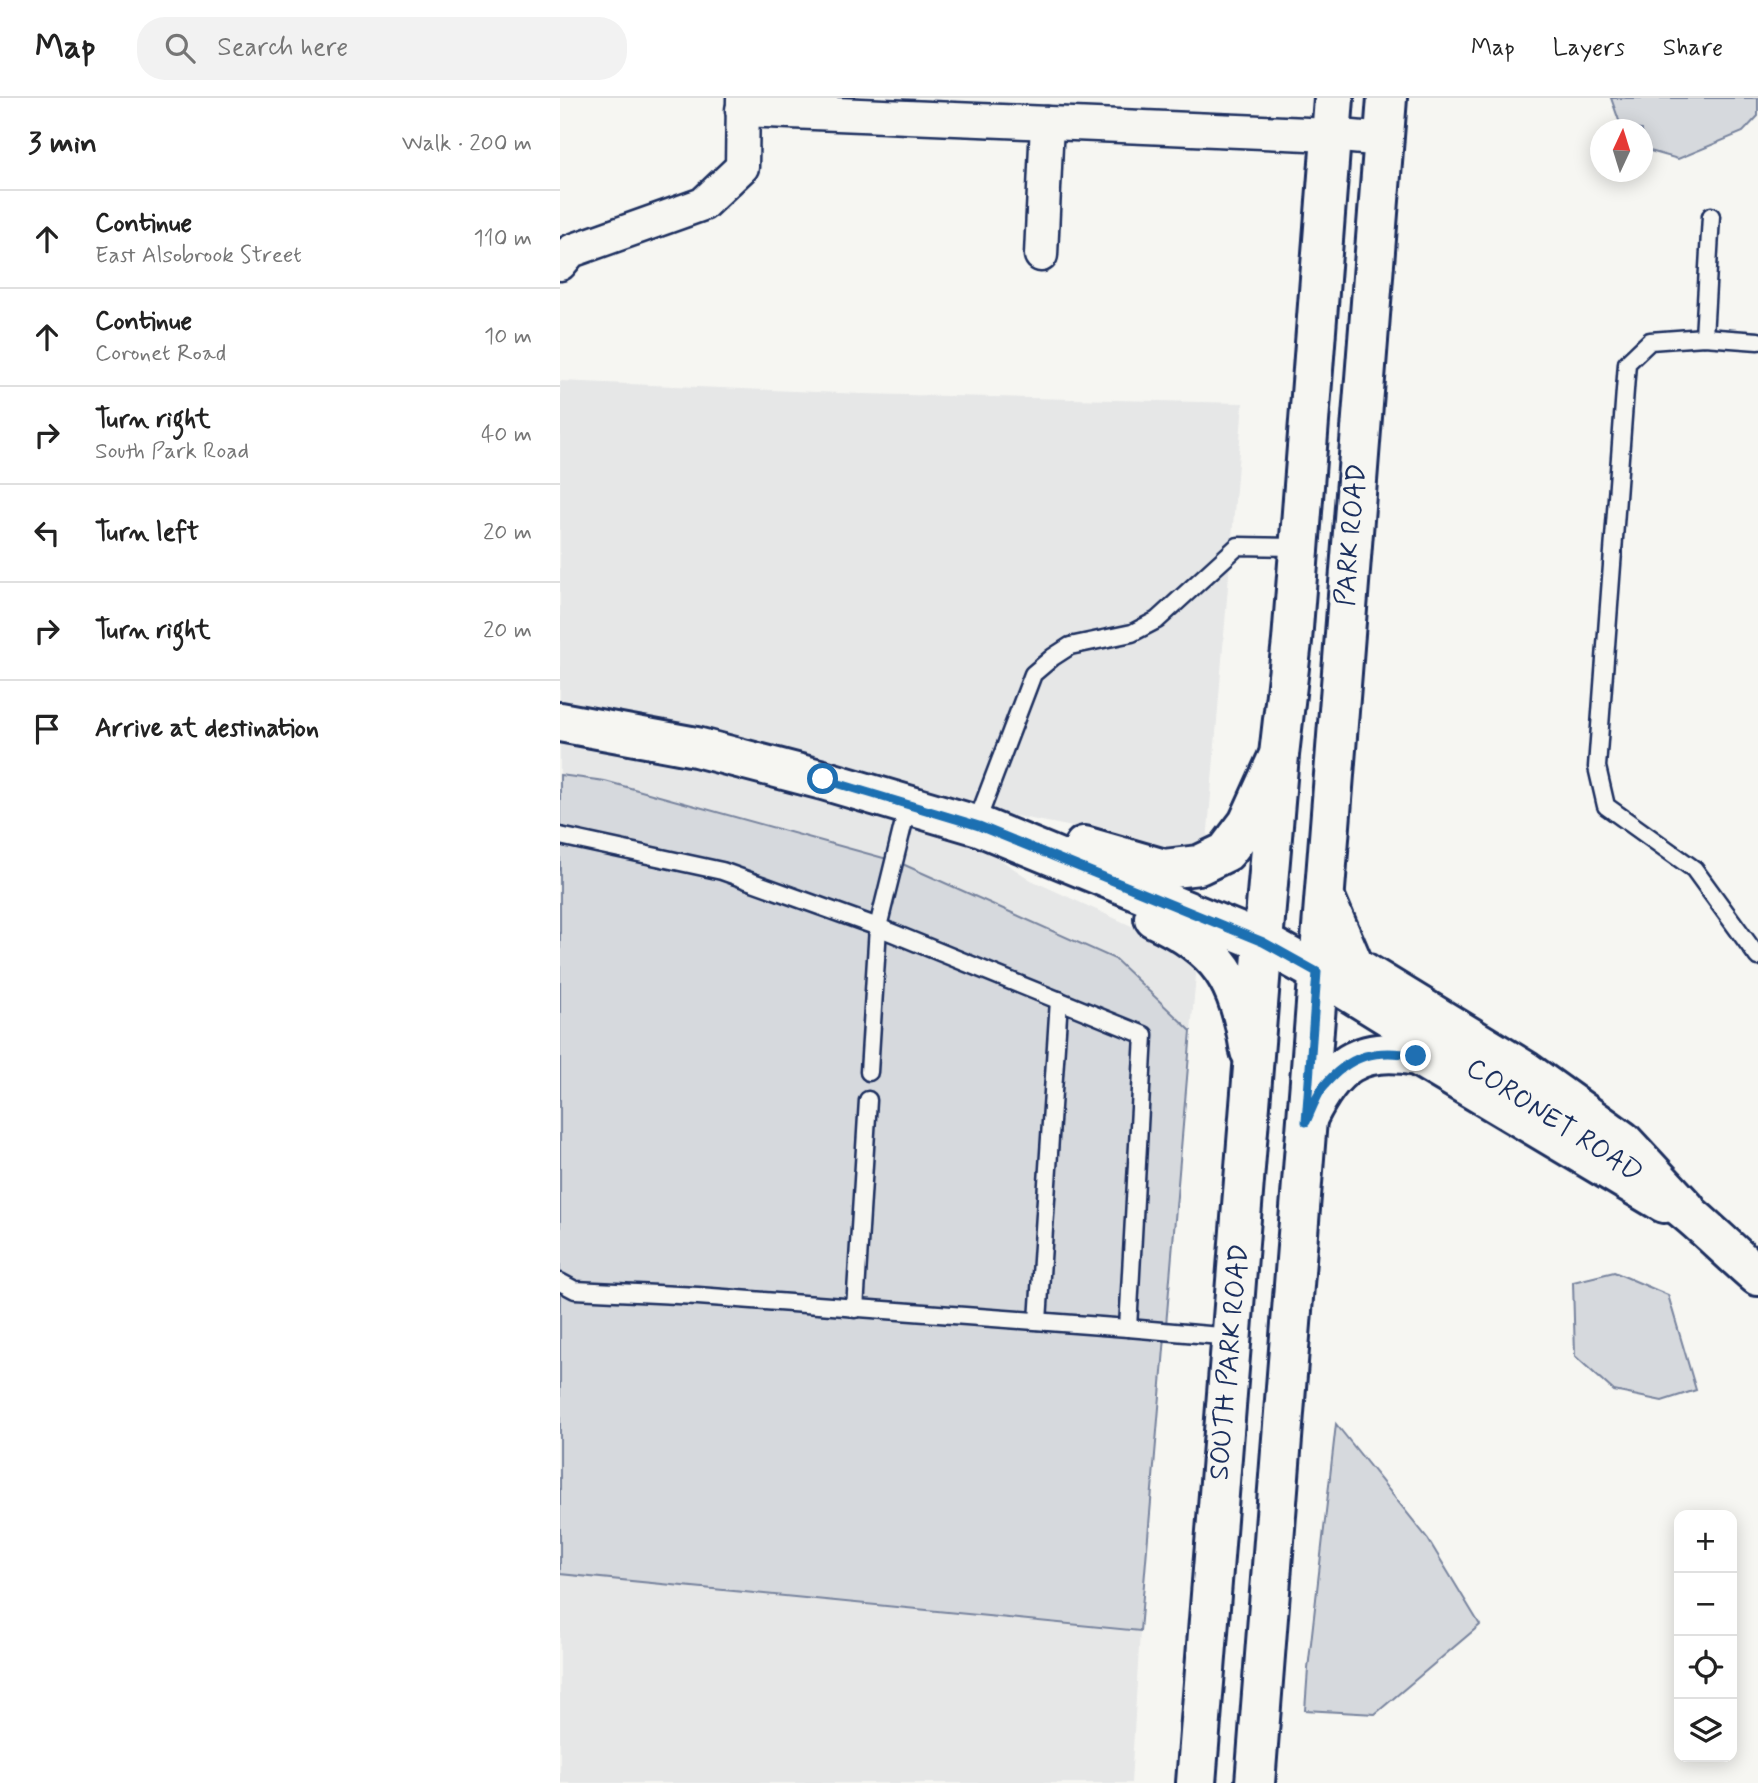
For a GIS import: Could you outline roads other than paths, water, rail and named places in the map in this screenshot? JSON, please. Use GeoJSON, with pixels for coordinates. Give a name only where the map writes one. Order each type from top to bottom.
{"type":"FeatureCollection","features":[{"type":"Feature","properties":{"kind":"main road","name":"PARK ROAD"},"geometry":{"type":"LineString","coordinates":[[1317,972],[1387,98]]}},
{"type":"Feature","properties":{"kind":"main road","name":"PARK ROAD"},"geometry":{"type":"LineString","coordinates":[[1263,942],[1292,641],[1332,116]]}},
{"type":"Feature","properties":{"kind":"main road"},"geometry":{"type":"LineString","coordinates":[[1332,116],[1357,166],[1341,460],[1353,522]]}},
{"type":"Feature","properties":{"kind":"main road"},"geometry":{"type":"LineString","coordinates":[[1305,463],[1310,534],[1289,861],[1292,917],[1317,972]]}},
{"type":"Feature","properties":{"kind":"main road"},"geometry":{"type":"LineString","coordinates":[[560,722],[696,747],[823,779],[977,825],[1081,845],[1164,869],[1199,865],[1226,852],[1248,823],[1279,755]]}},
{"type":"Feature","properties":{"kind":"main road"},"geometry":{"type":"LineString","coordinates":[[977,825],[1037,865],[1178,929],[1217,960],[1231,982],[1244,1013],[1253,1071]]}},
{"type":"Feature","properties":{"kind":"main road","name":"CORONET ROAD"},"geometry":{"type":"LineString","coordinates":[[977,825],[1263,942],[1317,972],[1506,1087],[1692,1217],[1758,1276]]}},
{"type":"Feature","properties":{"kind":"main road"},"geometry":{"type":"LineString","coordinates":[[1323,895],[1354,966],[1524,1070],[1623,1141],[1692,1217]]}},
{"type":"Feature","properties":{"kind":"main road"},"geometry":{"type":"LineString","coordinates":[[1263,942],[1288,1050],[1272,1354],[1282,1426]]}},
{"type":"Feature","properties":{"kind":"main road","name":"SOUTH PARK ROAD"},"geometry":{"type":"LineString","coordinates":[[1196,1783],[1263,942]]}},
{"type":"Feature","properties":{"kind":"main road","name":"SOUTH PARK ROAD"},"geometry":{"type":"LineString","coordinates":[[1255,1783],[1317,972]]}},
{"type":"Feature","properties":{"kind":"main road"},"geometry":{"type":"LineString","coordinates":[[1306,1122],[1322,1088],[1344,1067],[1368,1054],[1394,1052],[1416,1056],[1692,1217]]}},
{"type":"Feature","properties":{"kind":"street"},"geometry":{"type":"LineString","coordinates":[[564,249],[703,204],[742,167],[743,104],[1047,122],[1332,116],[1384,139]]}},
{"type":"Feature","properties":{"kind":"street"},"geometry":{"type":"LineString","coordinates":[[1041,255],[1047,122]]}},
{"type":"Feature","properties":{"kind":"lane"},"geometry":{"type":"LineString","coordinates":[[1704,337],[1711,216]]}},
{"type":"Feature","properties":{"kind":"lane"},"geometry":{"type":"LineString","coordinates":[[1758,341],[1704,337],[1650,341],[1627,363],[1597,767],[1606,806],[1694,869],[1758,957]]}},
{"type":"Feature","properties":{"kind":"lane"},"geometry":{"type":"LineString","coordinates":[[977,825],[1033,674],[1070,646],[1145,629],[1238,546],[1299,547]]}},
{"type":"Feature","properties":{"kind":"lane"},"geometry":{"type":"LineString","coordinates":[[869,1072],[878,927],[908,805]]}},
{"type":"Feature","properties":{"kind":"lane"},"geometry":{"type":"LineString","coordinates":[[560,836],[722,871],[878,927],[1144,1035],[1128,1328]]}},
{"type":"Feature","properties":{"kind":"lane"},"geometry":{"type":"LineString","coordinates":[[1038,1321],[1059,1000]]}},
{"type":"Feature","properties":{"kind":"lane"},"geometry":{"type":"LineString","coordinates":[[855,1309],[868,1100]]}},
{"type":"Feature","properties":{"kind":"lane"},"geometry":{"type":"LineString","coordinates":[[560,1282],[575,1290],[698,1296],[1232,1337]]}}]}
